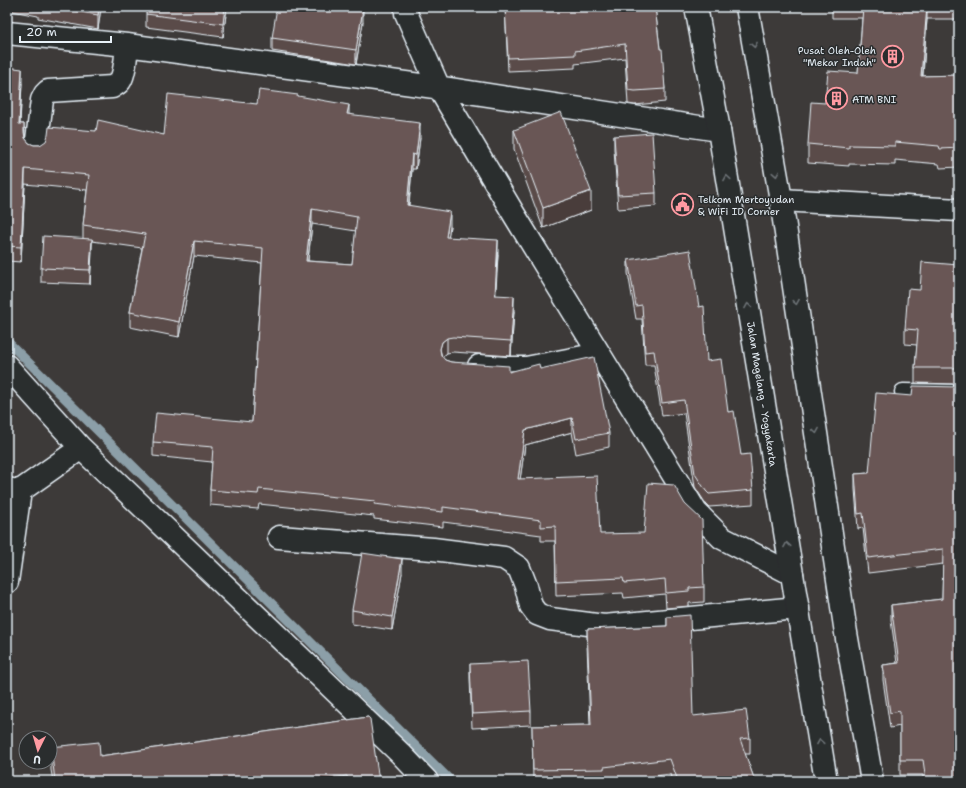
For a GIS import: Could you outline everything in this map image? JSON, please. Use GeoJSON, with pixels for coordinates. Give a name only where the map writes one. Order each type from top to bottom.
{"type":"FeatureCollection","features":[{"type":"Feature","properties":{"kind":"main road"},"geometry":{"type":"LineString","coordinates":[[406,7],[406,13],[439,88],[515,216],[696,512],[722,538],[792,574]]}},
{"type":"Feature","properties":{"kind":"main road","name":"Jalan Magelang - Yogyakarta"},"geometry":{"type":"LineString","coordinates":[[696,7],[719,130],[826,781]]}},
{"type":"Feature","properties":{"kind":"main road"},"geometry":{"type":"LineString","coordinates":[[747,7],[781,200],[846,633],[872,781]]}},
{"type":"Feature","properties":{"kind":"main road"},"geometry":{"type":"LineString","coordinates":[[7,33],[127,45],[439,88],[719,130]]}},
{"type":"Feature","properties":{"kind":"main road"},"geometry":{"type":"LineString","coordinates":[[36,148],[42,100],[45,94],[48,91],[112,87],[116,85],[122,76],[127,45]]}},
{"type":"Feature","properties":{"kind":"main road"},"geometry":{"type":"LineString","coordinates":[[781,200],[959,210]]}},
{"type":"Feature","properties":{"kind":"main road"},"geometry":{"type":"LineString","coordinates":[[459,365],[526,368],[599,354]]}},
{"type":"Feature","properties":{"kind":"main road"},"geometry":{"type":"LineString","coordinates":[[7,366],[81,448],[401,754],[427,781]]}},
{"type":"Feature","properties":{"kind":"main road"},"geometry":{"type":"LineString","coordinates":[[7,582],[14,490],[81,448]]}},
{"type":"Feature","properties":{"kind":"main road"},"geometry":{"type":"LineString","coordinates":[[279,537],[433,549],[504,558],[519,568],[526,586],[531,606],[537,614],[550,619],[604,626],[798,608]]}},
{"type":"Feature","properties":{"kind":"lane"},"geometry":{"type":"LineString","coordinates":[[903,392],[959,393]]}},
{"type":"Feature","properties":{"kind":"building"},"geometry":{"type":"Polygon","coordinates":[[[51,7],[99,7],[98,15],[51,7]]]}},
{"type":"Feature","properties":{"kind":"building"},"geometry":{"type":"Polygon","coordinates":[[[146,7],[225,7],[223,24],[146,14],[146,7]]]}},
{"type":"Feature","properties":{"kind":"building"},"geometry":{"type":"Polygon","coordinates":[[[277,7],[351,7],[363,9],[356,50],[272,38],[277,7]]]}},
{"type":"Feature","properties":{"kind":"building"},"geometry":{"type":"Polygon","coordinates":[[[505,7],[655,7],[660,49],[662,49],[665,89],[628,90],[625,44],[575,51],[575,55],[508,58],[505,7]]]}},
{"type":"Feature","properties":{"kind":"building"},"geometry":{"type":"Polygon","coordinates":[[[863,7],[927,7],[921,76],[959,75],[959,148],[940,149],[939,146],[895,142],[895,146],[849,145],[849,148],[808,144],[811,102],[825,103],[828,71],[858,73],[863,7]]]}},
{"type":"Feature","properties":{"kind":"building"},"geometry":{"type":"Polygon","coordinates":[[[7,67],[22,69],[19,124],[24,124],[25,138],[29,143],[34,145],[40,145],[46,141],[49,127],[96,131],[98,120],[164,135],[168,94],[257,104],[259,90],[298,95],[349,105],[347,114],[420,123],[416,155],[412,154],[407,205],[450,212],[446,237],[498,240],[495,295],[514,296],[511,341],[453,337],[447,338],[442,342],[440,349],[441,355],[445,360],[451,362],[509,366],[509,372],[539,364],[540,369],[594,357],[609,433],[576,439],[572,418],[525,430],[518,479],[597,476],[600,534],[644,533],[648,483],[674,485],[685,504],[702,520],[704,587],[689,588],[689,591],[666,593],[665,579],[624,583],[623,578],[556,581],[555,526],[541,527],[541,520],[443,507],[443,512],[374,504],[375,501],[259,489],[258,494],[210,490],[213,447],[153,442],[156,413],[252,422],[263,248],[194,241],[179,322],[130,312],[145,234],[83,225],[89,175],[25,169],[21,247],[7,246],[7,67]],[[312,209],[306,261],[352,264],[357,217],[312,209]]]}},
{"type":"Feature","properties":{"kind":"building"},"geometry":{"type":"Polygon","coordinates":[[[561,112],[591,191],[543,208],[514,130],[561,112]]]}},
{"type":"Feature","properties":{"kind":"building"},"geometry":{"type":"Polygon","coordinates":[[[652,133],[656,193],[618,195],[614,136],[652,133]]]}},
{"type":"Feature","properties":{"kind":"building"},"geometry":{"type":"Polygon","coordinates":[[[43,236],[92,239],[90,270],[41,268],[43,236]]]}},
{"type":"Feature","properties":{"kind":"building"},"geometry":{"type":"Polygon","coordinates":[[[690,250],[699,307],[704,306],[707,361],[721,359],[728,412],[734,411],[741,455],[750,454],[753,490],[709,494],[706,491],[695,474],[684,400],[662,403],[654,351],[645,352],[642,305],[636,306],[628,260],[690,250]]]}},
{"type":"Feature","properties":{"kind":"building"},"geometry":{"type":"Polygon","coordinates":[[[922,262],[959,265],[959,368],[915,368],[918,330],[905,329],[908,289],[920,290],[922,262]]]}},
{"type":"Feature","properties":{"kind":"building"},"geometry":{"type":"Polygon","coordinates":[[[913,386],[959,387],[959,781],[926,781],[923,760],[900,760],[900,711],[890,713],[883,665],[899,663],[891,605],[942,599],[943,549],[868,558],[863,513],[858,514],[855,474],[869,473],[876,393],[912,396],[913,386]]]}},
{"type":"Feature","properties":{"kind":"building"},"geometry":{"type":"Polygon","coordinates":[[[362,553],[402,559],[392,617],[352,610],[362,553]]]}},
{"type":"Feature","properties":{"kind":"building"},"geometry":{"type":"Polygon","coordinates":[[[690,615],[693,716],[746,710],[750,738],[740,739],[755,781],[678,781],[670,759],[604,767],[604,769],[533,770],[532,726],[591,725],[587,629],[667,626],[667,617],[690,615]]]}},
{"type":"Feature","properties":{"kind":"building"},"geometry":{"type":"Polygon","coordinates":[[[528,661],[531,711],[472,714],[470,664],[528,661]]]}},
{"type":"Feature","properties":{"kind":"building"},"geometry":{"type":"Polygon","coordinates":[[[368,717],[370,719],[379,781],[348,781],[347,776],[312,781],[55,781],[54,770],[58,770],[58,746],[99,742],[100,756],[368,717]]]}},
{"type":"Feature","properties":{"kind":"building"},"geometry":{"type":"Polygon","coordinates":[[[395,779],[396,781],[379,781],[395,779]]]}},
{"type":"Feature","properties":{"kind":"waterway"},"geometry":{"type":"LineString","coordinates":[[7,341],[451,781]]}},
{"type":"Feature","properties":{"kind":"place","name":"Pusat Oleh-Oleh \"Mekar Indah\""},"geometry":{"type":"Point","coordinates":[892,56]}},
{"type":"Feature","properties":{"kind":"place","name":"ATM BNI"},"geometry":{"type":"Point","coordinates":[836,99]}},
{"type":"Feature","properties":{"kind":"place","name":"Telkom Mertoyudan & WiFi ID Corner"},"geometry":{"type":"Point","coordinates":[683,205]}}]}
